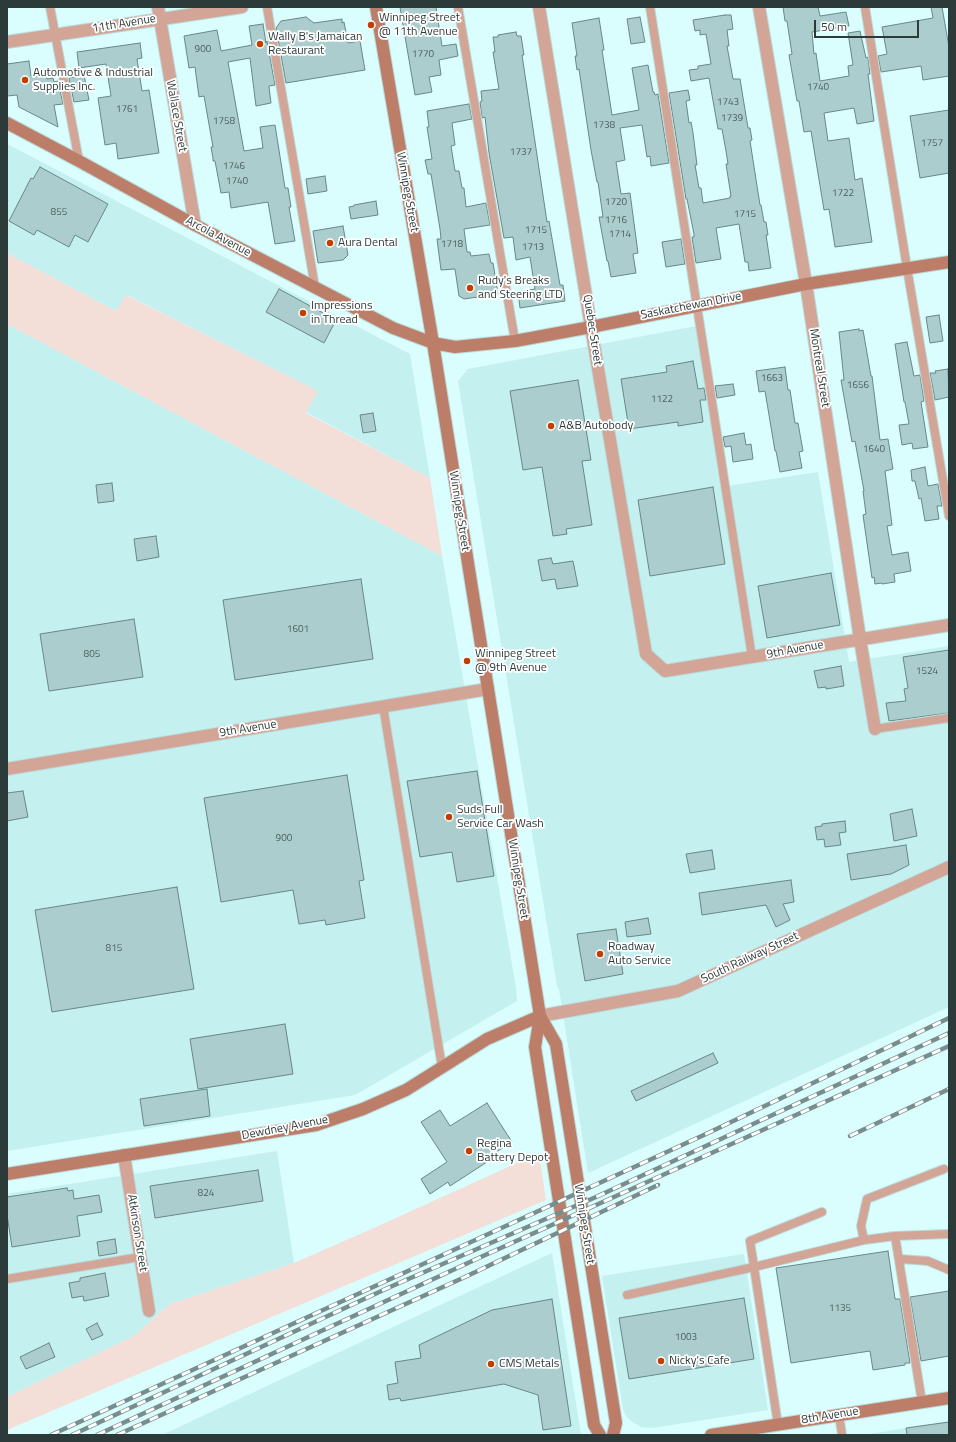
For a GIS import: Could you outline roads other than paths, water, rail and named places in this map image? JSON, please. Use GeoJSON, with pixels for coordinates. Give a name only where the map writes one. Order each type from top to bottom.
{"type":"FeatureCollection","features":[{"type":"Feature","properties":{"kind":"main road","name":"Winnipeg Street"},"geometry":{"type":"LineString","coordinates":[[376,7],[433,342],[540,1016],[535,1047],[594,1425],[600,1435]]}},
{"type":"Feature","properties":{"kind":"main road","name":"Arcola Avenue"},"geometry":{"type":"LineString","coordinates":[[7,123],[195,225],[393,328],[433,342]]}},
{"type":"Feature","properties":{"kind":"main road","name":"Saskatchewan Drive"},"geometry":{"type":"LineString","coordinates":[[433,342],[455,347],[515,341],[806,284],[949,262]]}},
{"type":"Feature","properties":{"kind":"main road","name":"Winnipeg Street"},"geometry":{"type":"LineString","coordinates":[[540,1016],[556,1044],[616,1423],[613,1435]]}},
{"type":"Feature","properties":{"kind":"main road","name":"Dewdney Avenue"},"geometry":{"type":"LineString","coordinates":[[7,1174],[316,1125],[363,1109],[406,1090],[487,1040],[540,1016]]}},
{"type":"Feature","properties":{"kind":"main road","name":"8th Avenue"},"geometry":{"type":"LineString","coordinates":[[711,1435],[949,1398]]}},
{"type":"Feature","properties":{"kind":"street","name":"11th Avenue"},"geometry":{"type":"LineString","coordinates":[[7,42],[55,35],[159,13],[242,7]]}},
{"type":"Feature","properties":{"kind":"street","name":"Quebec Street"},"geometry":{"type":"LineString","coordinates":[[539,7],[646,654]]}},
{"type":"Feature","properties":{"kind":"street","name":"Montreal Street"},"geometry":{"type":"LineString","coordinates":[[760,7],[806,284],[875,729]]}},
{"type":"Feature","properties":{"kind":"street","name":"Wallace Street"},"geometry":{"type":"LineString","coordinates":[[159,13],[195,225]]}},
{"type":"Feature","properties":{"kind":"street","name":"9th Avenue"},"geometry":{"type":"LineString","coordinates":[[646,654],[665,670],[949,626]]}},
{"type":"Feature","properties":{"kind":"street","name":"9th Avenue"},"geometry":{"type":"LineString","coordinates":[[7,769],[488,689]]}},
{"type":"Feature","properties":{"kind":"street","name":"South Railway Street"},"geometry":{"type":"LineString","coordinates":[[540,1016],[678,991],[949,867]]}},
{"type":"Feature","properties":{"kind":"street","name":"Atkinson Street"},"geometry":{"type":"LineString","coordinates":[[124,1155],[149,1311]]}},
{"type":"Feature","properties":{"kind":"lane"},"geometry":{"type":"LineString","coordinates":[[50,7],[79,161]]}},
{"type":"Feature","properties":{"kind":"lane"},"geometry":{"type":"LineString","coordinates":[[267,7],[315,287]]}},
{"type":"Feature","properties":{"kind":"lane"},"geometry":{"type":"LineString","coordinates":[[458,7],[515,341]]}},
{"type":"Feature","properties":{"kind":"lane"},"geometry":{"type":"LineString","coordinates":[[650,7],[752,657]]}},
{"type":"Feature","properties":{"kind":"lane"},"geometry":{"type":"LineString","coordinates":[[865,7],[949,516]]}},
{"type":"Feature","properties":{"kind":"lane"},"geometry":{"type":"LineString","coordinates":[[383,706],[442,1067]]}},
{"type":"Feature","properties":{"kind":"lane"},"geometry":{"type":"LineString","coordinates":[[875,729],[949,718]]}},
{"type":"Feature","properties":{"kind":"lane"},"geometry":{"type":"LineString","coordinates":[[864,1240],[861,1226],[867,1199],[944,1169]]}},
{"type":"Feature","properties":{"kind":"lane"},"geometry":{"type":"LineString","coordinates":[[778,1424],[750,1241],[822,1212]]}},
{"type":"Feature","properties":{"kind":"lane"},"geometry":{"type":"LineString","coordinates":[[627,1295],[754,1268],[864,1240],[895,1236],[949,1234]]}},
{"type":"Feature","properties":{"kind":"lane"},"geometry":{"type":"LineString","coordinates":[[895,1236],[900,1259],[922,1402]]}},
{"type":"Feature","properties":{"kind":"lane"},"geometry":{"type":"LineString","coordinates":[[7,1279],[140,1257]]}},
{"type":"Feature","properties":{"kind":"lane"},"geometry":{"type":"LineString","coordinates":[[900,1259],[928,1261],[949,1270]]}},
{"type":"Feature","properties":{"kind":"lane"},"geometry":{"type":"LineString","coordinates":[[839,1415],[842,1435]]}},
{"type":"Feature","properties":{"kind":"railway"},"geometry":{"type":"LineString","coordinates":[[51,1435],[706,1134],[949,1018]]}},
{"type":"Feature","properties":{"kind":"railway"},"geometry":{"type":"LineString","coordinates":[[72,1435],[390,1287],[596,1197],[949,1033]]}},
{"type":"Feature","properties":{"kind":"railway"},"geometry":{"type":"LineString","coordinates":[[97,1435],[483,1256],[949,1046]]}},
{"type":"Feature","properties":{"kind":"railway"},"geometry":{"type":"LineString","coordinates":[[850,1136],[949,1089]]}},
{"type":"Feature","properties":{"kind":"railway"},"geometry":{"type":"LineString","coordinates":[[117,1435],[465,1277],[658,1185]]}},
{"type":"Feature","properties":{"kind":"place","name":"Winnipeg Street @ 11th Avenue"},"geometry":{"type":"Point","coordinates":[371,25]}},
{"type":"Feature","properties":{"kind":"place","name":"Wally B's Jamaican Restaurant"},"geometry":{"type":"Point","coordinates":[260,44]}},
{"type":"Feature","properties":{"kind":"place","name":"Automotive & Industrial Supplies Inc."},"geometry":{"type":"Point","coordinates":[25,80]}},
{"type":"Feature","properties":{"kind":"place","name":"Aura Dental"},"geometry":{"type":"Point","coordinates":[330,243]}},
{"type":"Feature","properties":{"kind":"place","name":"Rudy's Breaks and Steering LTD"},"geometry":{"type":"Point","coordinates":[470,288]}},
{"type":"Feature","properties":{"kind":"place","name":"Impressions in Thread"},"geometry":{"type":"Point","coordinates":[303,313]}},
{"type":"Feature","properties":{"kind":"place","name":"A&B Autobody"},"geometry":{"type":"Point","coordinates":[551,426]}},
{"type":"Feature","properties":{"kind":"place","name":"Winnipeg Street @ 9th Avenue"},"geometry":{"type":"Point","coordinates":[467,661]}},
{"type":"Feature","properties":{"kind":"place","name":"Suds Full Service Car Wash"},"geometry":{"type":"Point","coordinates":[449,817]}},
{"type":"Feature","properties":{"kind":"place","name":"Roadway Auto Service"},"geometry":{"type":"Point","coordinates":[600,954]}},
{"type":"Feature","properties":{"kind":"place","name":"Regina Battery Depot"},"geometry":{"type":"Point","coordinates":[469,1151]}},
{"type":"Feature","properties":{"kind":"place","name":"Nicky's Cafe"},"geometry":{"type":"Point","coordinates":[661,1361]}},
{"type":"Feature","properties":{"kind":"place","name":"CMS Metals"},"geometry":{"type":"Point","coordinates":[491,1364]}}]}
